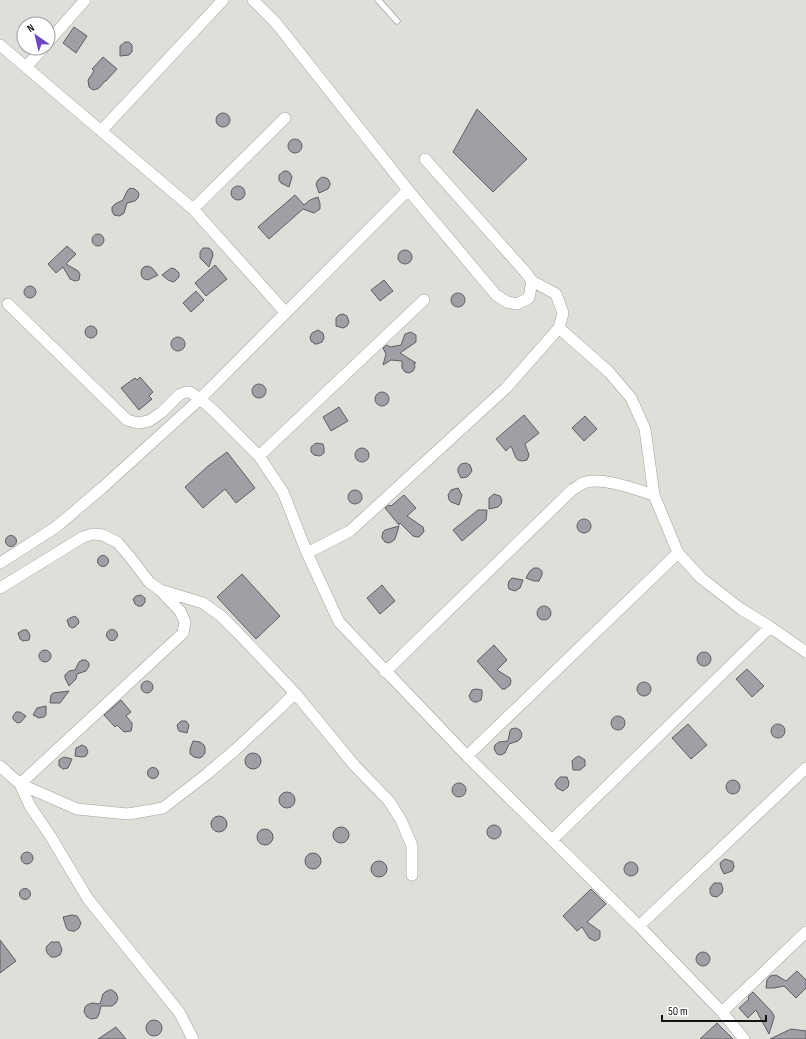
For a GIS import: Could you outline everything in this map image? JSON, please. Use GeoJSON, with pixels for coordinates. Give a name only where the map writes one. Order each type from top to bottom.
{"type":"FeatureCollection","features":[{"type":"Feature","properties":{"kind":"street"},"geometry":{"type":"LineString","coordinates":[[56,33],[85,0]]}},
{"type":"Feature","properties":{"kind":"street"},"geometry":{"type":"LineString","coordinates":[[101,131],[223,0]]}},
{"type":"Feature","properties":{"kind":"street"},"geometry":{"type":"LineString","coordinates":[[253,0],[276,23],[408,190],[496,295],[507,302],[517,304],[529,298],[532,281]]}},
{"type":"Feature","properties":{"kind":"street"},"geometry":{"type":"LineString","coordinates":[[0,45],[192,209],[286,313]]}},
{"type":"Feature","properties":{"kind":"street"},"geometry":{"type":"LineString","coordinates":[[26,67],[36,56]]}},
{"type":"Feature","properties":{"kind":"street"},"geometry":{"type":"LineString","coordinates":[[192,209],[285,118]]}},
{"type":"Feature","properties":{"kind":"street"},"geometry":{"type":"LineString","coordinates":[[307,553],[350,531],[506,388],[560,328],[563,313],[556,294],[532,281],[425,159]]}},
{"type":"Feature","properties":{"kind":"street"},"geometry":{"type":"LineString","coordinates":[[0,563],[56,527],[102,488],[200,399],[408,190]]}},
{"type":"Feature","properties":{"kind":"street"},"geometry":{"type":"LineString","coordinates":[[259,456],[424,300]]}},
{"type":"Feature","properties":{"kind":"street"},"geometry":{"type":"LineString","coordinates":[[8,304],[127,420],[138,423],[150,421],[162,412],[179,395],[186,392],[190,392],[214,411],[259,456],[283,492],[307,553],[339,622],[385,672],[467,756],[640,926],[722,1012],[744,1039]]}},
{"type":"Feature","properties":{"kind":"street"},"geometry":{"type":"LineString","coordinates":[[560,328],[609,372],[631,398],[645,429],[654,495],[678,553],[701,578],[741,609],[806,652]]}},
{"type":"Feature","properties":{"kind":"street"},"geometry":{"type":"LineString","coordinates":[[385,672],[572,490],[584,483],[596,481],[613,483],[654,495]]}},
{"type":"Feature","properties":{"kind":"street"},"geometry":{"type":"LineString","coordinates":[[0,588],[83,537],[94,534],[103,535],[117,542],[149,582],[160,590],[180,611],[185,622],[183,633],[20,784]]}},
{"type":"Feature","properties":{"kind":"street"},"geometry":{"type":"LineString","coordinates":[[467,756],[678,553]]}},
{"type":"Feature","properties":{"kind":"street"},"geometry":{"type":"LineString","coordinates":[[160,590],[203,603],[221,616],[295,693],[355,766],[389,801],[401,820],[412,846],[412,875]]}},
{"type":"Feature","properties":{"kind":"street"},"geometry":{"type":"LineString","coordinates":[[552,840],[770,627]]}},
{"type":"Feature","properties":{"kind":"street"},"geometry":{"type":"LineString","coordinates":[[0,766],[20,784],[77,809],[128,814],[163,808],[235,750],[295,693]]}},
{"type":"Feature","properties":{"kind":"street"},"geometry":{"type":"LineString","coordinates":[[640,926],[806,768]]}},
{"type":"Feature","properties":{"kind":"street"},"geometry":{"type":"LineString","coordinates":[[20,784],[30,806],[51,837],[88,899],[179,1012],[193,1039]]}},
{"type":"Feature","properties":{"kind":"street"},"geometry":{"type":"LineString","coordinates":[[722,1012],[806,932]]}},
{"type":"Feature","properties":{"kind":"lane"},"geometry":{"type":"LineString","coordinates":[[378,0],[396,21]]}},
{"type":"Feature","properties":{"kind":"building"},"geometry":{"type":"Polygon","coordinates":[[[74,27],[87,36],[76,53],[63,43],[74,27]]]}},
{"type":"Feature","properties":{"kind":"building"},"geometry":{"type":"Polygon","coordinates":[[[125,42],[129,42],[132,45],[132,52],[129,55],[120,56],[120,46],[125,42]]]}},
{"type":"Feature","properties":{"kind":"building"},"geometry":{"type":"Polygon","coordinates":[[[103,57],[117,69],[99,88],[93,90],[89,87],[88,80],[94,71],[92,69],[103,57]]]}},
{"type":"Feature","properties":{"kind":"building"},"geometry":{"type":"Polygon","coordinates":[[[477,109],[527,159],[493,192],[453,152],[477,109]]]}},
{"type":"Feature","properties":{"kind":"building"},"geometry":{"type":"Polygon","coordinates":[[[223,113],[228,115],[230,120],[228,125],[223,127],[218,125],[216,120],[218,115],[223,113]]]}},
{"type":"Feature","properties":{"kind":"building"},"geometry":{"type":"Polygon","coordinates":[[[295,139],[300,141],[302,146],[300,151],[295,153],[290,151],[288,146],[290,141],[295,139]]]}},
{"type":"Feature","properties":{"kind":"building"},"geometry":{"type":"Polygon","coordinates":[[[284,171],[290,173],[292,177],[289,187],[281,183],[279,180],[279,175],[284,171]]]}},
{"type":"Feature","properties":{"kind":"building"},"geometry":{"type":"Polygon","coordinates":[[[322,177],[328,179],[330,185],[328,189],[319,193],[316,184],[322,177]]]}},
{"type":"Feature","properties":{"kind":"building"},"geometry":{"type":"Polygon","coordinates":[[[238,186],[243,188],[245,193],[243,198],[238,200],[233,198],[231,193],[233,188],[238,186]]]}},
{"type":"Feature","properties":{"kind":"building"},"geometry":{"type":"Polygon","coordinates":[[[130,188],[135,189],[138,192],[138,198],[135,201],[127,203],[123,214],[119,216],[114,215],[112,207],[123,200],[130,188]]]}},
{"type":"Feature","properties":{"kind":"building"},"geometry":{"type":"Polygon","coordinates":[[[295,195],[304,205],[310,200],[318,197],[320,209],[314,213],[303,209],[269,239],[258,227],[295,195]]]}},
{"type":"Feature","properties":{"kind":"building"},"geometry":{"type":"Polygon","coordinates":[[[96,234],[100,234],[104,240],[100,246],[96,246],[92,242],[92,238],[96,234]]]}},
{"type":"Feature","properties":{"kind":"building"},"geometry":{"type":"Polygon","coordinates":[[[67,246],[76,254],[66,264],[78,271],[80,274],[79,280],[75,281],[70,279],[63,267],[56,273],[48,264],[67,246]]]}},
{"type":"Feature","properties":{"kind":"building"},"geometry":{"type":"Polygon","coordinates":[[[203,248],[209,248],[212,251],[213,255],[209,267],[200,258],[200,252],[203,248]]]}},
{"type":"Feature","properties":{"kind":"building"},"geometry":{"type":"Polygon","coordinates":[[[405,250],[410,252],[412,257],[410,262],[405,264],[400,262],[398,257],[400,252],[405,250]]]}},
{"type":"Feature","properties":{"kind":"building"},"geometry":{"type":"Polygon","coordinates":[[[215,265],[227,279],[206,296],[195,283],[215,265]]]}},
{"type":"Feature","properties":{"kind":"building"},"geometry":{"type":"Polygon","coordinates":[[[148,266],[158,275],[148,280],[142,277],[141,273],[144,267],[148,266]]]}},
{"type":"Feature","properties":{"kind":"building"},"geometry":{"type":"Polygon","coordinates":[[[171,268],[175,269],[179,273],[179,277],[173,282],[162,275],[171,268]]]}},
{"type":"Feature","properties":{"kind":"building"},"geometry":{"type":"Polygon","coordinates":[[[384,280],[393,291],[380,301],[371,290],[384,280]]]}},
{"type":"Feature","properties":{"kind":"building"},"geometry":{"type":"Polygon","coordinates":[[[32,286],[35,287],[35,297],[28,298],[25,297],[24,290],[25,287],[32,286]]]}},
{"type":"Feature","properties":{"kind":"building"},"geometry":{"type":"Polygon","coordinates":[[[196,291],[204,300],[191,312],[183,303],[196,291]]]}},
{"type":"Feature","properties":{"kind":"building"},"geometry":{"type":"Polygon","coordinates":[[[458,293],[463,295],[465,300],[463,305],[458,307],[453,305],[451,300],[453,295],[458,293]]]}},
{"type":"Feature","properties":{"kind":"building"},"geometry":{"type":"Polygon","coordinates":[[[343,314],[347,316],[349,322],[347,326],[343,328],[336,326],[336,318],[343,314]]]}},
{"type":"Feature","properties":{"kind":"building"},"geometry":{"type":"Polygon","coordinates":[[[89,326],[93,326],[97,332],[93,338],[89,338],[85,334],[85,330],[89,326]]]}},
{"type":"Feature","properties":{"kind":"building"},"geometry":{"type":"Polygon","coordinates":[[[318,330],[323,333],[324,338],[322,342],[315,344],[311,341],[310,337],[312,333],[318,330]]]}},
{"type":"Feature","properties":{"kind":"building"},"geometry":{"type":"Polygon","coordinates":[[[411,332],[416,335],[416,342],[400,353],[416,363],[414,363],[415,367],[413,371],[409,373],[405,372],[402,368],[402,361],[391,360],[383,365],[386,354],[383,348],[387,345],[390,347],[401,345],[405,334],[411,332]]]}},
{"type":"Feature","properties":{"kind":"building"},"geometry":{"type":"Polygon","coordinates":[[[178,337],[183,339],[185,344],[183,349],[178,351],[173,349],[171,344],[173,339],[178,337]]]}},
{"type":"Feature","properties":{"kind":"building"},"geometry":{"type":"Polygon","coordinates":[[[140,377],[153,392],[149,396],[152,399],[139,410],[121,388],[135,378],[137,380],[140,377]]]}},
{"type":"Feature","properties":{"kind":"building"},"geometry":{"type":"Polygon","coordinates":[[[259,384],[264,386],[266,391],[264,396],[259,398],[254,396],[252,391],[254,386],[259,384]]]}},
{"type":"Feature","properties":{"kind":"building"},"geometry":{"type":"Polygon","coordinates":[[[382,392],[387,394],[389,399],[387,404],[382,406],[377,404],[375,399],[377,394],[382,392]]]}},
{"type":"Feature","properties":{"kind":"building"},"geometry":{"type":"Polygon","coordinates":[[[339,407],[348,421],[331,431],[323,417],[339,407]]]}},
{"type":"Feature","properties":{"kind":"building"},"geometry":{"type":"Polygon","coordinates":[[[524,415],[539,433],[525,444],[529,455],[527,460],[522,461],[516,458],[511,446],[506,451],[496,439],[524,415]]]}},
{"type":"Feature","properties":{"kind":"building"},"geometry":{"type":"Polygon","coordinates":[[[585,416],[597,429],[584,441],[572,428],[585,416]]]}},
{"type":"Feature","properties":{"kind":"building"},"geometry":{"type":"Polygon","coordinates":[[[316,443],[323,444],[324,453],[320,456],[314,455],[311,452],[311,447],[316,443]]]}},
{"type":"Feature","properties":{"kind":"building"},"geometry":{"type":"Polygon","coordinates":[[[362,448],[367,450],[369,455],[367,460],[362,462],[357,460],[355,455],[357,450],[362,448]]]}},
{"type":"Feature","properties":{"kind":"building"},"geometry":{"type":"Polygon","coordinates":[[[227,452],[255,488],[236,503],[225,489],[203,508],[185,487],[208,466],[227,452]]]}},
{"type":"Feature","properties":{"kind":"building"},"geometry":{"type":"Polygon","coordinates":[[[466,463],[470,465],[472,471],[467,477],[461,478],[458,468],[461,464],[466,463]]]}},
{"type":"Feature","properties":{"kind":"building"},"geometry":{"type":"Polygon","coordinates":[[[458,488],[462,495],[459,505],[451,502],[448,495],[451,490],[458,488]]]}},
{"type":"Feature","properties":{"kind":"building"},"geometry":{"type":"Polygon","coordinates":[[[355,490],[360,492],[362,497],[360,502],[355,504],[350,502],[348,497],[350,492],[355,490]]]}},
{"type":"Feature","properties":{"kind":"building"},"geometry":{"type":"Polygon","coordinates":[[[494,494],[500,496],[502,500],[501,504],[498,507],[489,509],[489,498],[494,494]]]}},
{"type":"Feature","properties":{"kind":"building"},"geometry":{"type":"Polygon","coordinates":[[[404,495],[416,508],[407,516],[423,527],[424,531],[419,537],[413,536],[400,523],[399,525],[385,508],[389,505],[391,506],[404,495]]]}},
{"type":"Feature","properties":{"kind":"building"},"geometry":{"type":"Polygon","coordinates":[[[478,510],[487,510],[486,520],[462,541],[453,530],[478,510]]]}},
{"type":"Feature","properties":{"kind":"building"},"geometry":{"type":"Polygon","coordinates":[[[584,519],[589,521],[591,526],[589,531],[584,533],[579,531],[577,526],[579,521],[584,519]]]}},
{"type":"Feature","properties":{"kind":"building"},"geometry":{"type":"Polygon","coordinates":[[[399,526],[395,539],[389,543],[385,542],[382,538],[383,532],[399,526]]]}},
{"type":"Feature","properties":{"kind":"building"},"geometry":{"type":"Polygon","coordinates":[[[11,535],[15,537],[17,541],[15,545],[11,547],[7,545],[5,541],[7,537],[11,535]]]}},
{"type":"Feature","properties":{"kind":"building"},"geometry":{"type":"Polygon","coordinates":[[[103,555],[107,557],[109,561],[107,565],[103,567],[99,565],[97,561],[99,557],[103,555]]]}},
{"type":"Feature","properties":{"kind":"building"},"geometry":{"type":"Polygon","coordinates":[[[534,568],[538,568],[542,571],[539,581],[526,578],[530,571],[534,568]]]}},
{"type":"Feature","properties":{"kind":"building"},"geometry":{"type":"Polygon","coordinates":[[[242,574],[280,616],[256,639],[217,597],[242,574]]]}},
{"type":"Feature","properties":{"kind":"building"},"geometry":{"type":"Polygon","coordinates":[[[512,578],[523,580],[520,588],[515,591],[509,589],[508,585],[512,578]]]}},
{"type":"Feature","properties":{"kind":"building"},"geometry":{"type":"Polygon","coordinates":[[[382,585],[395,601],[380,614],[367,598],[382,585]]]}},
{"type":"Feature","properties":{"kind":"building"},"geometry":{"type":"Polygon","coordinates":[[[141,595],[145,598],[145,602],[142,606],[138,606],[135,604],[133,599],[136,596],[141,595]]]}},
{"type":"Feature","properties":{"kind":"building"},"geometry":{"type":"Polygon","coordinates":[[[544,606],[549,608],[551,613],[549,618],[544,620],[539,618],[537,613],[539,608],[544,606]]]}},
{"type":"Feature","properties":{"kind":"building"},"geometry":{"type":"Polygon","coordinates":[[[75,616],[79,623],[72,628],[69,626],[67,620],[75,616]]]}},
{"type":"Feature","properties":{"kind":"building"},"geometry":{"type":"Polygon","coordinates":[[[112,629],[116,631],[118,635],[116,639],[112,641],[108,639],[106,635],[108,631],[112,629]]]}},
{"type":"Feature","properties":{"kind":"building"},"geometry":{"type":"Polygon","coordinates":[[[23,630],[27,630],[29,633],[29,640],[23,641],[20,639],[18,633],[23,630]]]}},
{"type":"Feature","properties":{"kind":"building"},"geometry":{"type":"Polygon","coordinates":[[[494,645],[507,660],[497,670],[510,678],[510,685],[505,689],[502,689],[477,661],[494,645]]]}},
{"type":"Feature","properties":{"kind":"building"},"geometry":{"type":"Polygon","coordinates":[[[45,650],[49,652],[51,656],[49,660],[45,662],[41,660],[39,656],[41,652],[45,650]]]}},
{"type":"Feature","properties":{"kind":"building"},"geometry":{"type":"Polygon","coordinates":[[[704,652],[709,654],[711,659],[709,664],[704,666],[699,664],[697,659],[699,654],[704,652]]]}},
{"type":"Feature","properties":{"kind":"building"},"geometry":{"type":"Polygon","coordinates":[[[86,660],[89,663],[88,668],[86,671],[77,674],[76,679],[69,686],[65,675],[69,671],[75,670],[79,662],[86,660]]]}},
{"type":"Feature","properties":{"kind":"building"},"geometry":{"type":"Polygon","coordinates":[[[747,669],[764,686],[752,697],[736,679],[747,669]]]}},
{"type":"Feature","properties":{"kind":"building"},"geometry":{"type":"Polygon","coordinates":[[[147,681],[151,683],[153,687],[151,691],[147,693],[143,691],[141,687],[143,683],[147,681]]]}},
{"type":"Feature","properties":{"kind":"building"},"geometry":{"type":"Polygon","coordinates":[[[644,682],[649,684],[651,689],[649,694],[644,696],[639,694],[637,689],[639,684],[644,682]]]}},
{"type":"Feature","properties":{"kind":"building"},"geometry":{"type":"Polygon","coordinates":[[[472,690],[482,690],[482,696],[481,700],[474,702],[469,696],[472,690]]]}},
{"type":"Feature","properties":{"kind":"building"},"geometry":{"type":"Polygon","coordinates":[[[69,691],[60,703],[50,703],[51,695],[53,693],[69,691]]]}},
{"type":"Feature","properties":{"kind":"building"},"geometry":{"type":"Polygon","coordinates":[[[121,700],[131,712],[126,716],[132,723],[131,731],[124,732],[117,725],[115,727],[104,715],[121,700]]]}},
{"type":"Feature","properties":{"kind":"building"},"geometry":{"type":"Polygon","coordinates":[[[46,706],[46,715],[44,717],[39,718],[33,715],[37,708],[46,706]]]}},
{"type":"Feature","properties":{"kind":"building"},"geometry":{"type":"Polygon","coordinates":[[[16,712],[20,712],[26,716],[21,722],[17,723],[13,719],[16,712]]]}},
{"type":"Feature","properties":{"kind":"building"},"geometry":{"type":"Polygon","coordinates":[[[618,716],[623,718],[625,723],[623,728],[618,730],[613,728],[611,723],[613,718],[618,716]]]}},
{"type":"Feature","properties":{"kind":"building"},"geometry":{"type":"Polygon","coordinates":[[[181,721],[186,721],[189,725],[187,733],[179,731],[178,729],[177,725],[181,721]]]}},
{"type":"Feature","properties":{"kind":"building"},"geometry":{"type":"Polygon","coordinates":[[[688,724],[707,745],[691,759],[672,738],[688,724]]]}},
{"type":"Feature","properties":{"kind":"building"},"geometry":{"type":"Polygon","coordinates":[[[778,724],[783,726],[785,731],[783,736],[778,738],[773,736],[771,731],[773,726],[778,724]]]}},
{"type":"Feature","properties":{"kind":"building"},"geometry":{"type":"Polygon","coordinates":[[[516,728],[520,730],[522,734],[521,738],[518,741],[509,744],[505,753],[501,755],[497,754],[494,749],[495,745],[499,742],[508,741],[511,729],[516,728]]]}},
{"type":"Feature","properties":{"kind":"building"},"geometry":{"type":"Polygon","coordinates":[[[193,741],[200,742],[204,745],[205,753],[202,757],[194,757],[190,754],[193,741]]]}},
{"type":"Feature","properties":{"kind":"building"},"geometry":{"type":"Polygon","coordinates":[[[82,745],[86,747],[88,752],[86,756],[75,756],[76,748],[82,745]]]}},
{"type":"Feature","properties":{"kind":"building"},"geometry":{"type":"Polygon","coordinates":[[[253,753],[259,755],[261,761],[259,767],[253,769],[247,767],[245,761],[247,755],[253,753]]]}},
{"type":"Feature","properties":{"kind":"building"},"geometry":{"type":"Polygon","coordinates":[[[579,756],[585,760],[585,766],[580,770],[573,770],[572,761],[579,756]]]}},
{"type":"Feature","properties":{"kind":"building"},"geometry":{"type":"Polygon","coordinates":[[[64,757],[72,759],[68,768],[63,769],[59,766],[59,760],[64,757]]]}},
{"type":"Feature","properties":{"kind":"building"},"geometry":{"type":"Polygon","coordinates":[[[153,767],[157,769],[159,773],[157,777],[153,779],[149,777],[147,773],[149,769],[153,767]]]}},
{"type":"Feature","properties":{"kind":"building"},"geometry":{"type":"Polygon","coordinates":[[[560,777],[567,777],[569,783],[568,787],[563,791],[557,788],[555,784],[560,777]]]}},
{"type":"Feature","properties":{"kind":"building"},"geometry":{"type":"Polygon","coordinates":[[[733,780],[738,782],[740,787],[738,792],[733,794],[728,792],[726,787],[728,782],[733,780]]]}},
{"type":"Feature","properties":{"kind":"building"},"geometry":{"type":"Polygon","coordinates":[[[459,783],[464,785],[466,790],[464,795],[459,797],[454,795],[452,790],[454,785],[459,783]]]}},
{"type":"Feature","properties":{"kind":"building"},"geometry":{"type":"Polygon","coordinates":[[[287,792],[293,794],[295,800],[293,806],[287,808],[281,806],[279,800],[281,794],[287,792]]]}},
{"type":"Feature","properties":{"kind":"building"},"geometry":{"type":"Polygon","coordinates":[[[219,816],[225,818],[227,824],[225,830],[219,832],[213,830],[211,824],[213,818],[219,816]]]}},
{"type":"Feature","properties":{"kind":"building"},"geometry":{"type":"Polygon","coordinates":[[[494,825],[499,827],[501,832],[499,837],[494,839],[489,837],[487,832],[489,827],[494,825]]]}},
{"type":"Feature","properties":{"kind":"building"},"geometry":{"type":"Polygon","coordinates":[[[341,827],[347,829],[349,835],[347,841],[341,843],[335,841],[333,835],[335,829],[341,827]]]}},
{"type":"Feature","properties":{"kind":"building"},"geometry":{"type":"Polygon","coordinates":[[[265,829],[271,831],[273,837],[271,843],[265,845],[259,843],[257,837],[259,831],[265,829]]]}},
{"type":"Feature","properties":{"kind":"building"},"geometry":{"type":"Polygon","coordinates":[[[27,852],[31,854],[33,858],[31,862],[27,864],[23,862],[21,858],[23,854],[27,852]]]}},
{"type":"Feature","properties":{"kind":"building"},"geometry":{"type":"Polygon","coordinates":[[[313,853],[319,855],[321,861],[319,867],[313,869],[307,867],[305,861],[307,855],[313,853]]]}},
{"type":"Feature","properties":{"kind":"building"},"geometry":{"type":"Polygon","coordinates":[[[725,859],[733,862],[734,867],[732,871],[724,874],[720,864],[725,859]]]}},
{"type":"Feature","properties":{"kind":"building"},"geometry":{"type":"Polygon","coordinates":[[[379,861],[385,863],[387,869],[385,875],[379,877],[373,875],[371,869],[373,863],[379,861]]]}},
{"type":"Feature","properties":{"kind":"building"},"geometry":{"type":"Polygon","coordinates":[[[631,862],[636,864],[638,869],[636,874],[631,876],[626,874],[624,869],[626,864],[631,862]]]}},
{"type":"Feature","properties":{"kind":"building"},"geometry":{"type":"Polygon","coordinates":[[[714,883],[721,883],[723,889],[722,893],[717,897],[712,896],[710,893],[710,888],[714,883]]]}},
{"type":"Feature","properties":{"kind":"building"},"geometry":{"type":"Polygon","coordinates":[[[25,888],[29,890],[31,894],[29,898],[25,900],[21,898],[19,894],[21,890],[25,888]]]}},
{"type":"Feature","properties":{"kind":"building"},"geometry":{"type":"Polygon","coordinates":[[[591,889],[606,904],[587,922],[600,931],[599,939],[595,941],[589,938],[582,927],[577,931],[563,916],[591,889]]]}},
{"type":"Feature","properties":{"kind":"building"},"geometry":{"type":"Polygon","coordinates":[[[72,915],[77,916],[81,923],[79,928],[75,931],[68,930],[63,917],[72,915]]]}},
{"type":"Feature","properties":{"kind":"building"},"geometry":{"type":"Polygon","coordinates":[[[0,940],[16,961],[0,973],[0,940]]]}},
{"type":"Feature","properties":{"kind":"building"},"geometry":{"type":"Polygon","coordinates":[[[51,942],[59,942],[62,950],[60,955],[56,957],[51,957],[47,953],[46,948],[51,942]]]}},
{"type":"Feature","properties":{"kind":"building"},"geometry":{"type":"Polygon","coordinates":[[[703,952],[708,954],[710,959],[708,964],[703,966],[698,964],[696,959],[698,954],[703,952]]]}},
{"type":"Feature","properties":{"kind":"building"},"geometry":{"type":"Polygon","coordinates":[[[797,971],[806,980],[806,988],[796,998],[784,986],[766,988],[767,980],[770,976],[776,975],[786,981],[797,971]]]}},
{"type":"Feature","properties":{"kind":"building"},"geometry":{"type":"Polygon","coordinates":[[[109,990],[116,993],[118,998],[116,1003],[112,1006],[101,1006],[97,1018],[91,1019],[87,1017],[84,1012],[85,1007],[92,1003],[100,1004],[103,994],[109,990]]]}},
{"type":"Feature","properties":{"kind":"building"},"geometry":{"type":"Polygon","coordinates":[[[753,992],[774,1016],[769,1034],[756,1010],[748,1018],[739,1008],[749,999],[748,997],[753,992]]]}},
{"type":"Feature","properties":{"kind":"building"},"geometry":{"type":"Polygon","coordinates":[[[154,1020],[160,1022],[162,1028],[160,1034],[154,1036],[148,1034],[146,1028],[148,1022],[154,1020]]]}},
{"type":"Feature","properties":{"kind":"building"},"geometry":{"type":"Polygon","coordinates":[[[717,1023],[733,1039],[700,1039],[717,1023]]]}},
{"type":"Feature","properties":{"kind":"building"},"geometry":{"type":"Polygon","coordinates":[[[116,1027],[126,1039],[98,1039],[116,1027]]]}},
{"type":"Feature","properties":{"kind":"building"},"geometry":{"type":"Polygon","coordinates":[[[791,1029],[806,1031],[806,1039],[770,1039],[791,1029]]]}}]}
